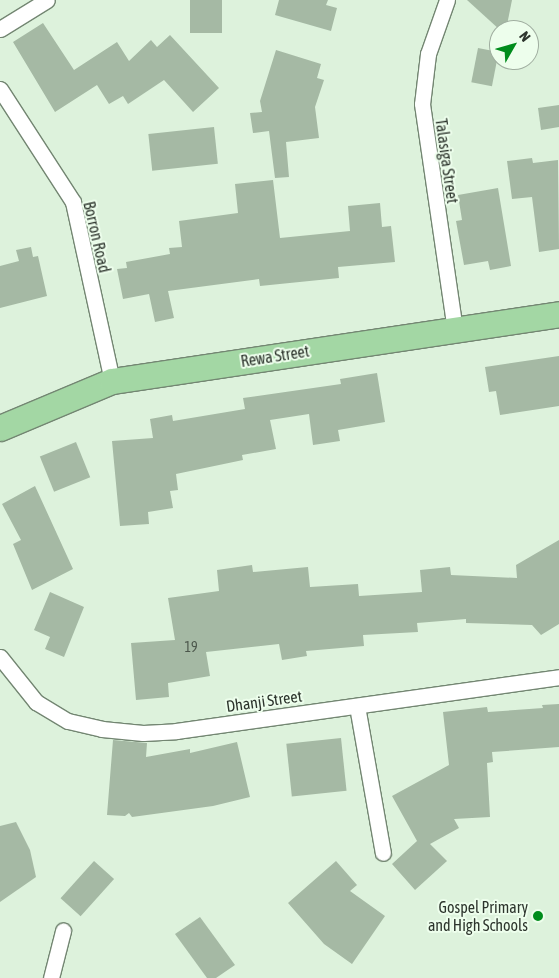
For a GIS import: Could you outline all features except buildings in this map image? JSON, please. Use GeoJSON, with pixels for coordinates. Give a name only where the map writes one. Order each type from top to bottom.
{"type":"FeatureCollection","features":[{"type":"Feature","properties":{"kind":"main road","name":"Rewa Street"},"geometry":{"type":"LineString","coordinates":[[0,428],[112,380],[559,314]]}},
{"type":"Feature","properties":{"kind":"street"},"geometry":{"type":"LineString","coordinates":[[0,28],[47,0]]}},
{"type":"Feature","properties":{"kind":"street","name":"Talasiga Street"},"geometry":{"type":"LineString","coordinates":[[447,0],[428,54],[422,104],[455,329]]}},
{"type":"Feature","properties":{"kind":"street","name":"Borron Road"},"geometry":{"type":"LineString","coordinates":[[0,89],[73,202],[112,380]]}},
{"type":"Feature","properties":{"kind":"street","name":"Dhanji Street"},"geometry":{"type":"LineString","coordinates":[[0,657],[36,702],[68,721],[102,730],[176,731],[559,677]]}},
{"type":"Feature","properties":{"kind":"street"},"geometry":{"type":"LineString","coordinates":[[357,706],[383,853]]}},
{"type":"Feature","properties":{"kind":"street"},"geometry":{"type":"LineString","coordinates":[[51,978],[63,931]]}},
{"type":"Feature","properties":{"kind":"place","name":"Gospel Primary and High Schools"},"geometry":{"type":"Point","coordinates":[538,916]}}]}
